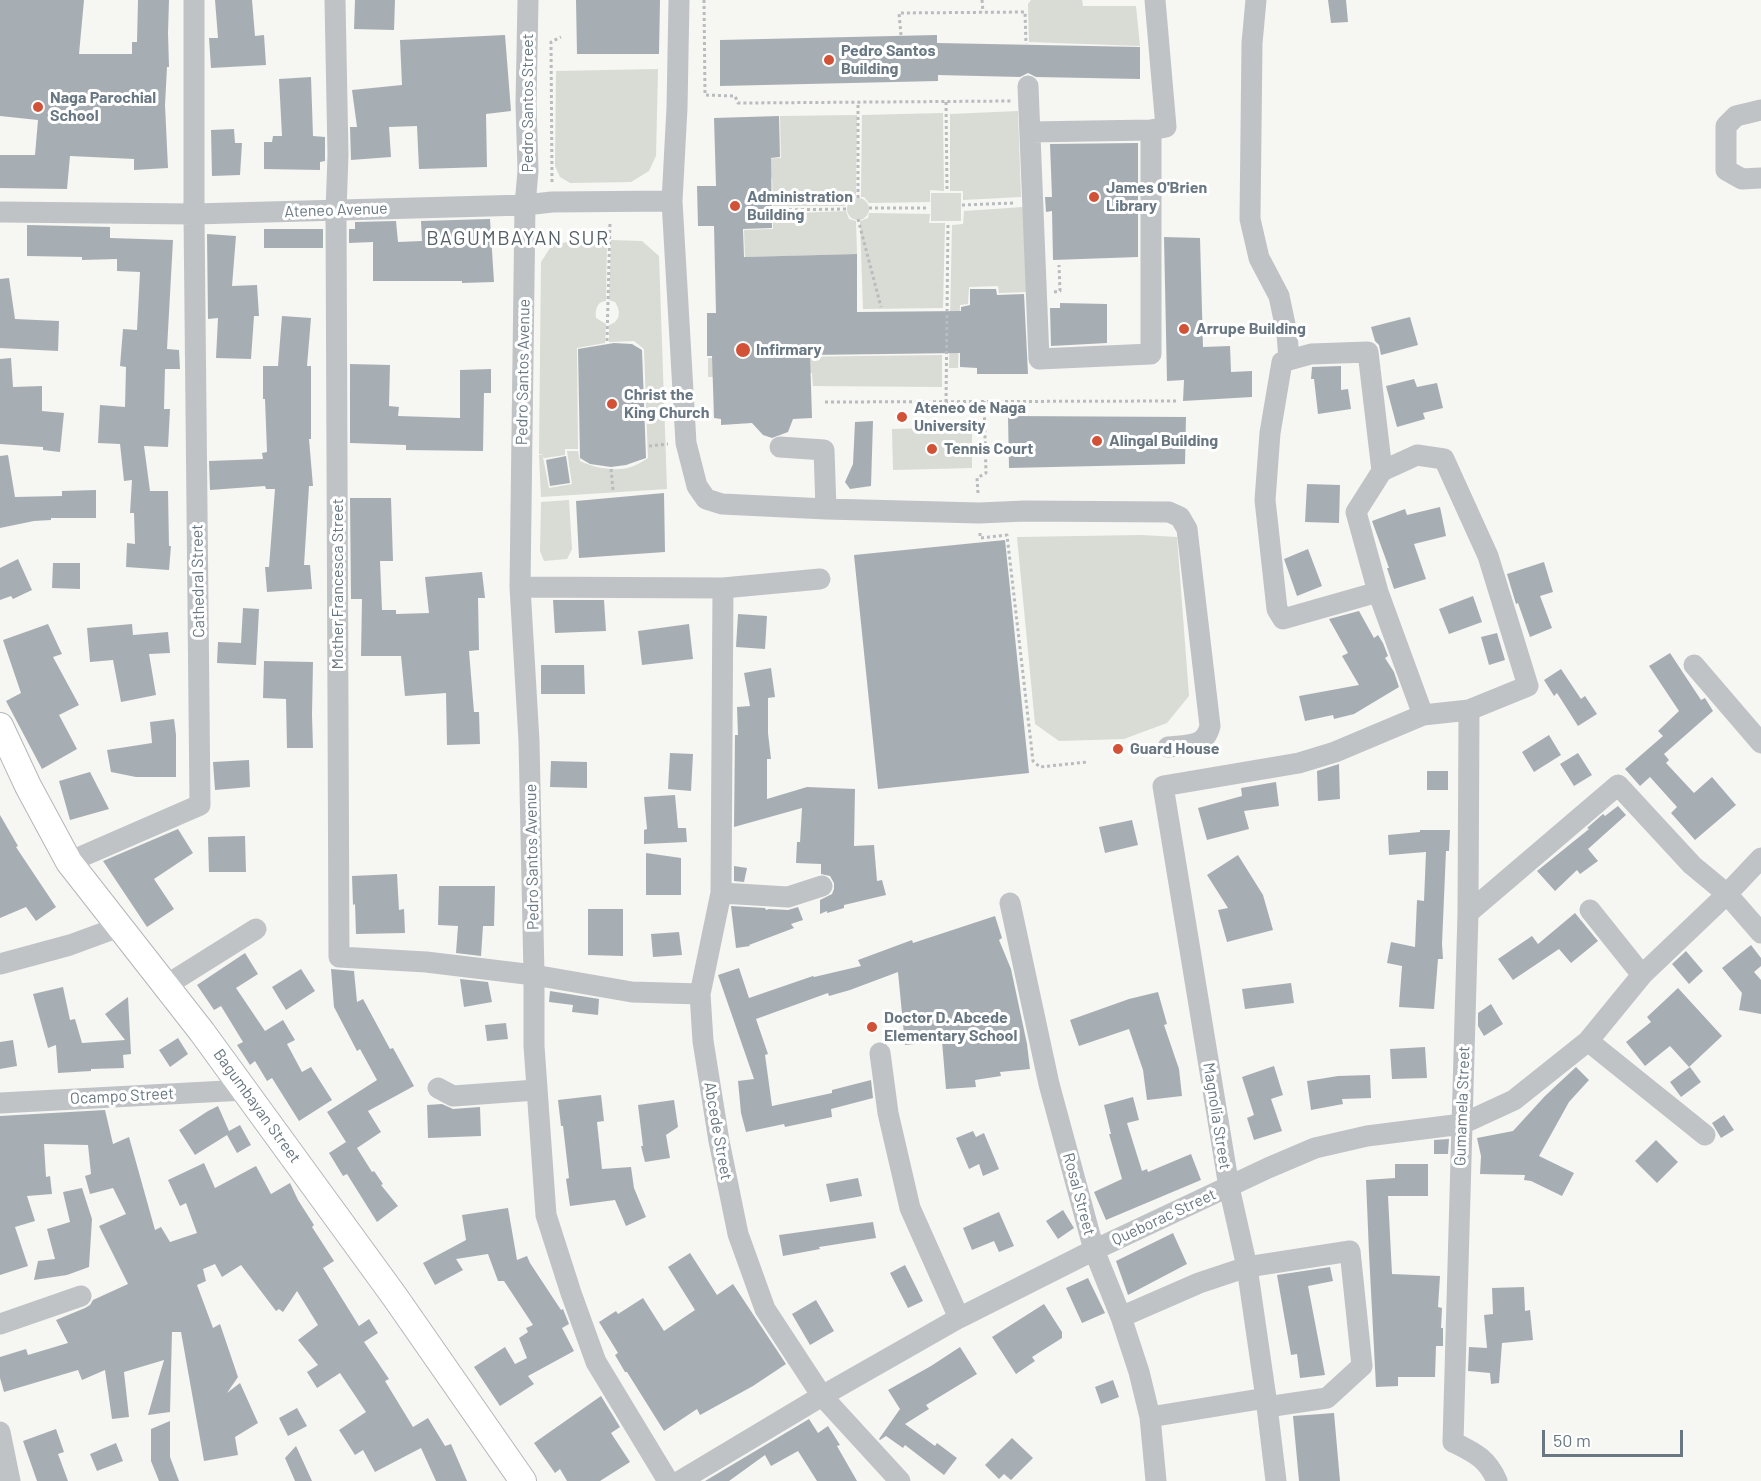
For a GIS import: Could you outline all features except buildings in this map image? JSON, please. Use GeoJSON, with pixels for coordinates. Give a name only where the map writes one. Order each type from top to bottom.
{"type":"FeatureCollection","features":[{"type":"Feature","properties":{"kind":"main road","name":"Bagumbayan Street"},"geometry":{"type":"LineString","coordinates":[[0,726],[28,786],[69,862],[245,1090],[395,1297],[523,1481]]}},
{"type":"Feature","properties":{"kind":"street"},"geometry":{"type":"LineString","coordinates":[[194,0],[194,214]]}},
{"type":"Feature","properties":{"kind":"street","name":"Mother Francesca Street"},"geometry":{"type":"LineString","coordinates":[[335,0],[338,155],[336,211],[339,957],[426,962],[534,975]]}},
{"type":"Feature","properties":{"kind":"street","name":"Pedro Santos Street"},"geometry":{"type":"LineString","coordinates":[[525,205],[528,171],[526,104],[528,0]]}},
{"type":"Feature","properties":{"kind":"street"},"geometry":{"type":"LineString","coordinates":[[679,0],[672,201],[686,443],[697,486],[706,499],[722,504],[979,513],[1170,512],[1180,517],[1187,529],[1210,726],[1208,735],[1203,741],[1168,747]]}},
{"type":"Feature","properties":{"kind":"street"},"geometry":{"type":"LineString","coordinates":[[1030,132],[1151,130],[1166,127],[1155,0]]}},
{"type":"Feature","properties":{"kind":"street"},"geometry":{"type":"LineString","coordinates":[[1256,0],[1252,43],[1250,219],[1259,258],[1279,296],[1287,334],[1289,360]]}},
{"type":"Feature","properties":{"kind":"street"},"geometry":{"type":"LineString","coordinates":[[1028,95],[1039,359],[1151,354],[1151,130]]}},
{"type":"Feature","properties":{"kind":"street"},"geometry":{"type":"LineString","coordinates":[[1761,110],[1736,116],[1726,126],[1726,170],[1742,179],[1761,178]]}},
{"type":"Feature","properties":{"kind":"street","name":"Ateneo Avenue"},"geometry":{"type":"LineString","coordinates":[[0,212],[194,214],[525,205],[552,202],[672,201]]}},
{"type":"Feature","properties":{"kind":"street","name":"Pedro Santos Avenue"},"geometry":{"type":"LineString","coordinates":[[525,205],[520,587],[530,741],[534,1046],[546,1215],[596,1362],[668,1481]]}},
{"type":"Feature","properties":{"kind":"street","name":"Cathedral Street"},"geometry":{"type":"LineString","coordinates":[[69,862],[200,805],[194,214]]}},
{"type":"Feature","properties":{"kind":"street"},"geometry":{"type":"LineString","coordinates":[[1378,591],[1283,619],[1277,609],[1265,500],[1270,433],[1282,362],[1311,354],[1368,352],[1382,471]]}},
{"type":"Feature","properties":{"kind":"street"},"geometry":{"type":"LineString","coordinates":[[780,447],[824,450],[826,509]]}},
{"type":"Feature","properties":{"kind":"street"},"geometry":{"type":"LineString","coordinates":[[1417,455],[1444,459],[1488,556],[1528,686],[1469,710],[1423,715],[1378,591],[1356,512],[1382,471],[1417,455]]}},
{"type":"Feature","properties":{"kind":"street"},"geometry":{"type":"LineString","coordinates":[[520,587],[723,588],[820,579]]}},
{"type":"Feature","properties":{"kind":"street","name":"Abcede Street"},"geometry":{"type":"LineString","coordinates":[[723,588],[724,730],[721,893],[700,994],[707,1063],[719,1141],[738,1234],[765,1309],[822,1396],[900,1481]]}},
{"type":"Feature","properties":{"kind":"street"},"geometry":{"type":"LineString","coordinates":[[1694,665],[1761,744]]}},
{"type":"Feature","properties":{"kind":"street","name":"Gumamela Street"},"geometry":{"type":"LineString","coordinates":[[1469,710],[1468,913],[1453,1442],[1478,1454],[1491,1468],[1497,1481]]}},
{"type":"Feature","properties":{"kind":"street","name":"Magnolia Street"},"geometry":{"type":"LineString","coordinates":[[1276,1481],[1247,1267],[1229,1187],[1163,786],[1299,763],[1335,752],[1423,715]]}},
{"type":"Feature","properties":{"kind":"street"},"geometry":{"type":"LineString","coordinates":[[1468,913],[1618,786],[1692,865],[1726,894],[1761,933]]}},
{"type":"Feature","properties":{"kind":"street","name":"Queborac Street"},"geometry":{"type":"LineString","coordinates":[[680,1481],[960,1317],[1229,1187],[1315,1148],[1367,1136],[1462,1124],[1514,1100],[1588,1041],[1642,975],[1761,858]]}},
{"type":"Feature","properties":{"kind":"street"},"geometry":{"type":"LineString","coordinates":[[721,893],[788,897],[822,886]]}},
{"type":"Feature","properties":{"kind":"street","name":"Rosal Street"},"geometry":{"type":"LineString","coordinates":[[1010,903],[1049,1084],[1094,1251],[1121,1317],[1139,1372],[1150,1417],[1156,1481]]}},
{"type":"Feature","properties":{"kind":"street"},"geometry":{"type":"LineString","coordinates":[[1590,910],[1642,975]]}},
{"type":"Feature","properties":{"kind":"street"},"geometry":{"type":"LineString","coordinates":[[0,964],[70,945],[118,927]]}},
{"type":"Feature","properties":{"kind":"street"},"geometry":{"type":"LineString","coordinates":[[165,986],[256,929]]}},
{"type":"Feature","properties":{"kind":"street"},"geometry":{"type":"LineString","coordinates":[[534,975],[632,992],[700,994]]}},
{"type":"Feature","properties":{"kind":"street"},"geometry":{"type":"LineString","coordinates":[[1588,1041],[1705,1135]]}},
{"type":"Feature","properties":{"kind":"street"},"geometry":{"type":"LineString","coordinates":[[880,1053],[888,1113],[910,1208],[960,1317]]}},
{"type":"Feature","properties":{"kind":"street"},"geometry":{"type":"LineString","coordinates":[[438,1088],[453,1096],[537,1090]]}},
{"type":"Feature","properties":{"kind":"street","name":"Ocampo Street"},"geometry":{"type":"LineString","coordinates":[[0,1103],[245,1090]]}},
{"type":"Feature","properties":{"kind":"street"},"geometry":{"type":"LineString","coordinates":[[1121,1317],[1199,1282],[1247,1267],[1350,1251],[1362,1366],[1327,1398],[1150,1417]]}},
{"type":"Feature","properties":{"kind":"street"},"geometry":{"type":"LineString","coordinates":[[0,1324],[81,1296]]}},
{"type":"Feature","properties":{"kind":"street"},"geometry":{"type":"LineString","coordinates":[[0,1432],[10,1481]]}},
{"type":"Feature","properties":{"kind":"path"},"geometry":{"type":"LineString","coordinates":[[704,0],[705,95],[735,96],[738,103],[1021,101],[1028,95]]}},
{"type":"Feature","properties":{"kind":"path"},"geometry":{"type":"LineString","coordinates":[[982,0],[982,12]]}},
{"type":"Feature","properties":{"kind":"path"},"geometry":{"type":"LineString","coordinates":[[901,35],[899,13],[1024,12],[1026,44]]}},
{"type":"Feature","properties":{"kind":"path"},"geometry":{"type":"LineString","coordinates":[[552,202],[551,42],[561,37]]}},
{"type":"Feature","properties":{"kind":"path"},"geometry":{"type":"LineString","coordinates":[[858,102],[858,198]]}},
{"type":"Feature","properties":{"kind":"path"},"geometry":{"type":"LineString","coordinates":[[946,102],[947,191]]}},
{"type":"Feature","properties":{"kind":"path"},"geometry":{"type":"LineString","coordinates":[[607,340],[611,201]]}},
{"type":"Feature","properties":{"kind":"path"},"geometry":{"type":"LineString","coordinates":[[962,205],[1033,202]]}},
{"type":"Feature","properties":{"kind":"path"},"geometry":{"type":"LineString","coordinates":[[869,208],[929,208]]}},
{"type":"Feature","properties":{"kind":"path"},"geometry":{"type":"LineString","coordinates":[[777,210],[847,209]]}},
{"type":"Feature","properties":{"kind":"path"},"geometry":{"type":"LineString","coordinates":[[858,219],[881,306]]}},
{"type":"Feature","properties":{"kind":"path"},"geometry":{"type":"LineString","coordinates":[[946,402],[948,225]]}},
{"type":"Feature","properties":{"kind":"path"},"geometry":{"type":"LineString","coordinates":[[825,402],[1178,401]]}},
{"type":"Feature","properties":{"kind":"path"},"geometry":{"type":"LineString","coordinates":[[984,402],[986,473],[977,478],[980,538],[1008,535],[1034,761],[1040,767],[1087,762]]}},
{"type":"Feature","properties":{"kind":"path"},"geometry":{"type":"LineString","coordinates":[[611,469],[613,490]]}},
{"type":"Feature","properties":{"kind":"shaded area"},"geometry":{"type":"Polygon","coordinates":[[[1031,0],[1082,0],[1083,6],[1136,6],[1140,46],[1029,42],[1028,4],[1031,0]]]}},
{"type":"Feature","properties":{"kind":"shaded area"},"geometry":{"type":"Polygon","coordinates":[[[658,69],[656,156],[649,171],[631,182],[570,183],[560,177],[555,166],[556,71],[658,69]]]}},
{"type":"Feature","properties":{"kind":"shaded area"},"geometry":{"type":"Polygon","coordinates":[[[1018,111],[1021,197],[963,200],[963,191],[950,191],[950,114],[1018,111]]]}},
{"type":"Feature","properties":{"kind":"shaded area"},"geometry":{"type":"Polygon","coordinates":[[[943,113],[944,191],[930,190],[930,202],[869,203],[861,197],[862,115],[943,113]]]}},
{"type":"Feature","properties":{"kind":"shaded area"},"geometry":{"type":"Polygon","coordinates":[[[857,115],[856,195],[849,197],[845,206],[773,206],[772,178],[743,179],[742,160],[781,158],[780,116],[857,115]]]}},
{"type":"Feature","properties":{"kind":"shaded area"},"geometry":{"type":"Polygon","coordinates":[[[931,193],[961,193],[961,221],[931,221],[931,193]]]}},
{"type":"Feature","properties":{"kind":"shaded area"},"geometry":{"type":"Polygon","coordinates":[[[858,198],[866,201],[869,209],[866,217],[858,220],[850,217],[847,209],[850,201],[858,198]]]}},
{"type":"Feature","properties":{"kind":"shaded area"},"geometry":{"type":"Polygon","coordinates":[[[1023,207],[1027,292],[999,293],[998,286],[969,287],[968,304],[960,305],[958,368],[949,368],[952,225],[963,224],[964,211],[1023,207]]]}},
{"type":"Feature","properties":{"kind":"shaded area"},"geometry":{"type":"Polygon","coordinates":[[[846,211],[849,219],[856,221],[857,254],[745,257],[744,230],[773,229],[773,214],[846,211]]]}},
{"type":"Feature","properties":{"kind":"shaded area"},"geometry":{"type":"Polygon","coordinates":[[[869,213],[930,214],[929,223],[945,223],[943,308],[863,309],[860,221],[868,218],[869,213]]]}},
{"type":"Feature","properties":{"kind":"shaded area"},"geometry":{"type":"Polygon","coordinates":[[[607,239],[606,301],[599,304],[596,309],[596,318],[606,324],[605,343],[577,348],[578,449],[565,449],[565,455],[543,457],[549,488],[572,484],[567,451],[578,451],[580,461],[612,469],[631,467],[648,458],[644,349],[634,341],[609,342],[609,325],[616,321],[619,312],[615,302],[609,300],[611,240],[642,241],[659,256],[667,489],[541,497],[539,455],[544,455],[539,454],[541,262],[552,245],[607,239]]]}},
{"type":"Feature","properties":{"kind":"shaded area"},"geometry":{"type":"Polygon","coordinates":[[[942,355],[942,387],[813,386],[812,373],[708,377],[708,358],[942,355]]]}},
{"type":"Feature","properties":{"kind":"shaded area","name":"Tennis Court"},"geometry":{"type":"Polygon","coordinates":[[[972,427],[972,468],[893,470],[892,429],[972,427]]]}},
{"type":"Feature","properties":{"kind":"shaded area"},"geometry":{"type":"Polygon","coordinates":[[[569,500],[572,549],[567,559],[544,561],[540,551],[541,502],[569,500]]]}},
{"type":"Feature","properties":{"kind":"shaded area"},"geometry":{"type":"Polygon","coordinates":[[[1141,535],[1177,537],[1189,696],[1167,723],[1124,739],[1059,741],[1035,724],[1017,537],[1141,535]]]}},
{"type":"Feature","properties":{"kind":"place","name":"Pedro Santos Building"},"geometry":{"type":"Point","coordinates":[829,60]}},
{"type":"Feature","properties":{"kind":"place","name":"Naga Parochial School"},"geometry":{"type":"Point","coordinates":[38,107]}},
{"type":"Feature","properties":{"kind":"place","name":"James O'Brien Library"},"geometry":{"type":"Point","coordinates":[1094,197]}},
{"type":"Feature","properties":{"kind":"place","name":"Administration Building"},"geometry":{"type":"Point","coordinates":[735,206]}},
{"type":"Feature","properties":{"kind":"place","name":"Arrupe Building"},"geometry":{"type":"Point","coordinates":[1184,329]}},
{"type":"Feature","properties":{"kind":"place","name":"Infirmary"},"geometry":{"type":"Point","coordinates":[743,350]}},
{"type":"Feature","properties":{"kind":"place","name":"Christ the King Church"},"geometry":{"type":"Point","coordinates":[612,404]}},
{"type":"Feature","properties":{"kind":"place","name":"Ateneo de Naga University"},"geometry":{"type":"Point","coordinates":[902,417]}},
{"type":"Feature","properties":{"kind":"place","name":"Alingal Building"},"geometry":{"type":"Point","coordinates":[1097,441]}},
{"type":"Feature","properties":{"kind":"place","name":"Tennis Court"},"geometry":{"type":"Point","coordinates":[932,449]}},
{"type":"Feature","properties":{"kind":"place","name":"Guard House"},"geometry":{"type":"Point","coordinates":[1118,749]}},
{"type":"Feature","properties":{"kind":"place","name":"Doctor D. Abcede Elementary School"},"geometry":{"type":"Point","coordinates":[872,1027]}},
{"type":"Feature","properties":{"kind":"district","name":"BAGUMBAYAN SUR"},"geometry":{"type":"Point","coordinates":[518,238]}}]}
